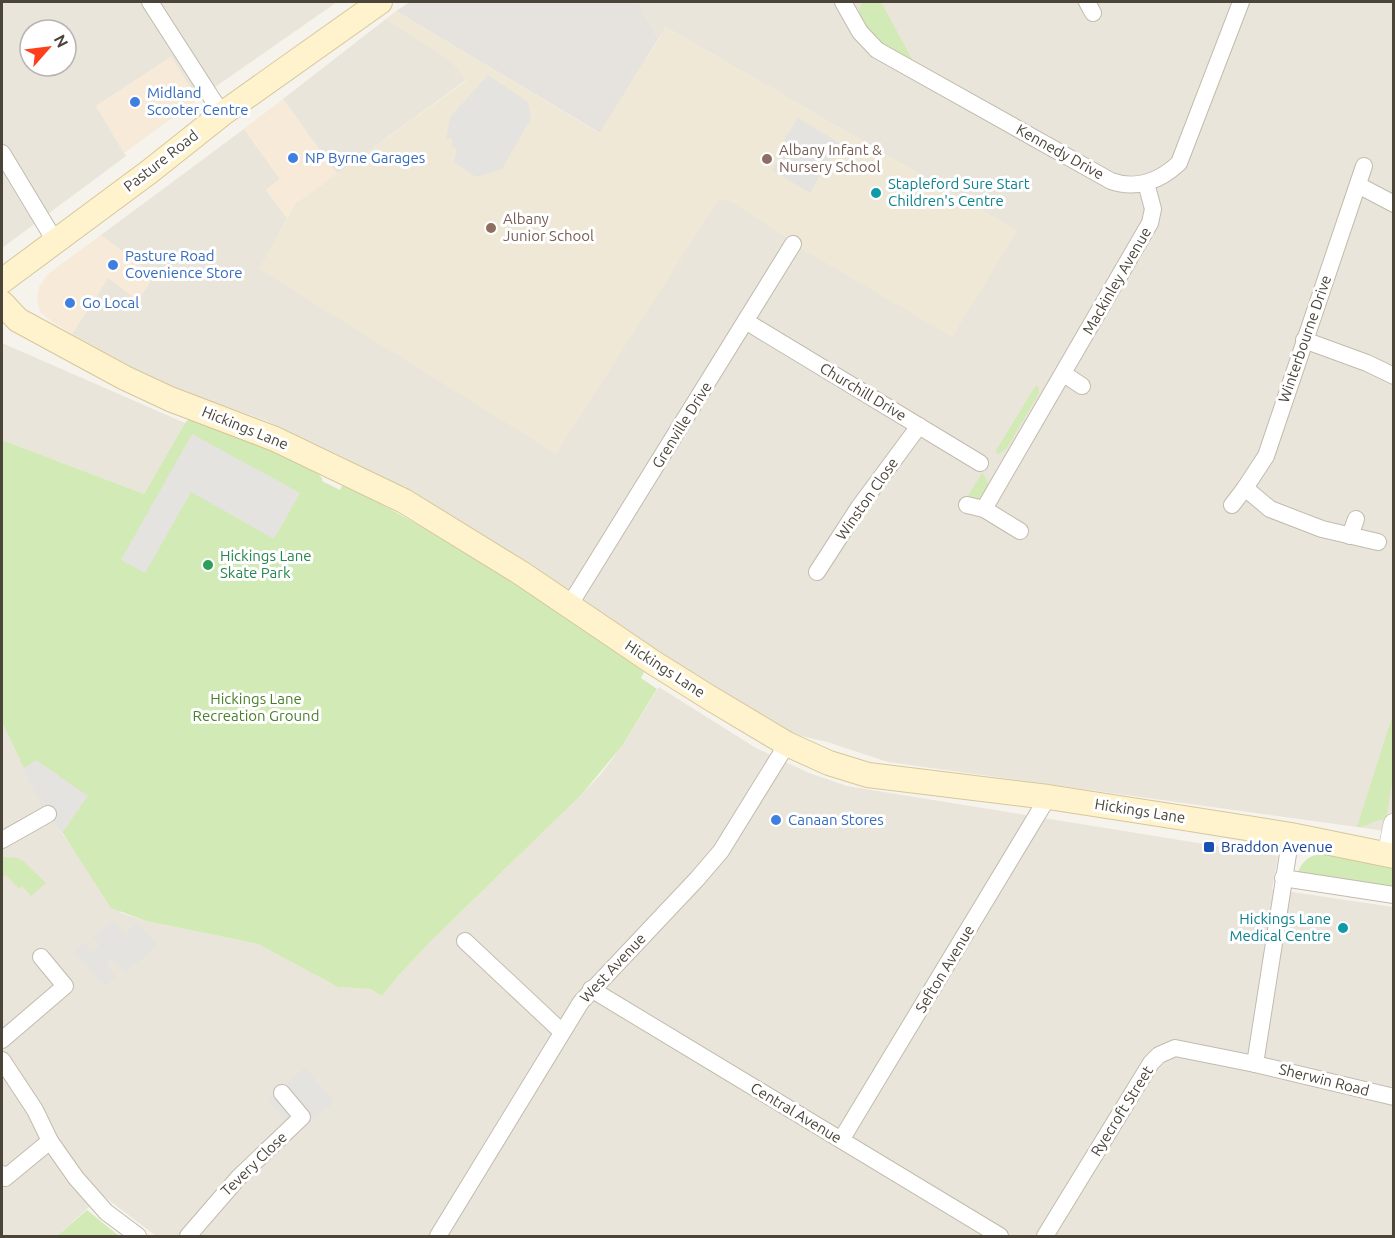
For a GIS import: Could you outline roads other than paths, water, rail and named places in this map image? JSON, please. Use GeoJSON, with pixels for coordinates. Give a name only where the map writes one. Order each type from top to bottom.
{"type":"FeatureCollection","features":[{"type":"Feature","properties":{"kind":"main road","name":"Pasture Road"},"geometry":{"type":"LineString","coordinates":[[2,281],[149,172],[222,114],[380,2]]}},
{"type":"Feature","properties":{"kind":"main road","name":"Hickings Lane"},"geometry":{"type":"LineString","coordinates":[[2,303],[18,320],[125,378],[170,399],[275,439],[404,501],[503,562],[654,663],[787,744],[829,763],[868,775],[1048,797],[1291,835],[1391,855]]}},
{"type":"Feature","properties":{"kind":"street"},"geometry":{"type":"LineString","coordinates":[[150,2],[222,114]]}},
{"type":"Feature","properties":{"kind":"street","name":"Kennedy Drive"},"geometry":{"type":"LineString","coordinates":[[843,2],[860,32],[877,50],[1111,181],[1129,185],[1146,183]]}},
{"type":"Feature","properties":{"kind":"street"},"geometry":{"type":"LineString","coordinates":[[1146,183],[1166,174],[1179,163],[1241,2]]}},
{"type":"Feature","properties":{"kind":"street"},"geometry":{"type":"LineString","coordinates":[[2,153],[55,241]]}},
{"type":"Feature","properties":{"kind":"street","name":"Winterbourne Drive"},"geometry":{"type":"LineString","coordinates":[[1232,505],[1266,456],[1364,166]]}},
{"type":"Feature","properties":{"kind":"street","name":"Mackinley Avenue"},"geometry":{"type":"LineString","coordinates":[[984,510],[1150,224],[1153,210],[1146,183]]}},
{"type":"Feature","properties":{"kind":"street"},"geometry":{"type":"LineString","coordinates":[[1358,185],[1394,204]]}},
{"type":"Feature","properties":{"kind":"street","name":"Grenville Drive"},"geometry":{"type":"LineString","coordinates":[[568,606],[794,244]]}},
{"type":"Feature","properties":{"kind":"street","name":"Churchill Drive"},"geometry":{"type":"LineString","coordinates":[[747,322],[980,463]]}},
{"type":"Feature","properties":{"kind":"street"},"geometry":{"type":"LineString","coordinates":[[1304,340],[1367,363],[1394,376]]}},
{"type":"Feature","properties":{"kind":"street"},"geometry":{"type":"LineString","coordinates":[[1064,375],[1082,386]]}},
{"type":"Feature","properties":{"kind":"street","name":"Winston Close"},"geometry":{"type":"LineString","coordinates":[[817,573],[863,501],[919,426]]}},
{"type":"Feature","properties":{"kind":"street"},"geometry":{"type":"LineString","coordinates":[[1245,488],[1270,509],[1322,530],[1378,542]]}},
{"type":"Feature","properties":{"kind":"street"},"geometry":{"type":"LineString","coordinates":[[967,505],[984,510],[1020,531]]}},
{"type":"Feature","properties":{"kind":"street"},"geometry":{"type":"LineString","coordinates":[[1350,536],[1356,519]]}},
{"type":"Feature","properties":{"kind":"street","name":"West Avenue"},"geometry":{"type":"LineString","coordinates":[[438,1236],[581,1002],[721,851],[787,744]]}},
{"type":"Feature","properties":{"kind":"street","name":"Sefton Avenue"},"geometry":{"type":"LineString","coordinates":[[841,1140],[1048,797]]}},
{"type":"Feature","properties":{"kind":"street"},"geometry":{"type":"LineString","coordinates":[[2,840],[48,814]]}},
{"type":"Feature","properties":{"kind":"street"},"geometry":{"type":"LineString","coordinates":[[1391,855],[1394,824]]}},
{"type":"Feature","properties":{"kind":"street"},"geometry":{"type":"LineString","coordinates":[[1255,1064],[1291,835]]}},
{"type":"Feature","properties":{"kind":"street"},"geometry":{"type":"LineString","coordinates":[[1283,878],[1394,896]]}},
{"type":"Feature","properties":{"kind":"street"},"geometry":{"type":"LineString","coordinates":[[465,941],[562,1032]]}},
{"type":"Feature","properties":{"kind":"street"},"geometry":{"type":"LineString","coordinates":[[2,1040],[65,986],[41,957]]}},
{"type":"Feature","properties":{"kind":"street","name":"Central Avenue"},"geometry":{"type":"LineString","coordinates":[[591,989],[1000,1236]]}},
{"type":"Feature","properties":{"kind":"street","name":"Ryecroft Street"},"geometry":{"type":"LineString","coordinates":[[1045,1236],[1151,1063],[1159,1055],[1175,1048],[1255,1064]]}},
{"type":"Feature","properties":{"kind":"street"},"geometry":{"type":"LineString","coordinates":[[2,1060],[35,1110],[50,1141],[76,1178],[106,1212],[138,1236]]}},
{"type":"Feature","properties":{"kind":"street","name":"Sherwin Road"},"geometry":{"type":"LineString","coordinates":[[1255,1064],[1394,1097]]}},
{"type":"Feature","properties":{"kind":"street","name":"Tevery Close"},"geometry":{"type":"LineString","coordinates":[[188,1236],[238,1177],[302,1117],[282,1093]]}},
{"type":"Feature","properties":{"kind":"street"},"geometry":{"type":"LineString","coordinates":[[2,1174],[5,1178],[50,1141]]}},
{"type":"Feature","properties":{"kind":"place","name":"Midland Scooter Centre"},"geometry":{"type":"Point","coordinates":[135,102]}},
{"type":"Feature","properties":{"kind":"place","name":"NP Byrne Garages"},"geometry":{"type":"Point","coordinates":[293,158]}},
{"type":"Feature","properties":{"kind":"place","name":"Albany Infant & Nursery School"},"geometry":{"type":"Point","coordinates":[767,159]}},
{"type":"Feature","properties":{"kind":"place","name":"Stapleford Sure Start Children's Centre"},"geometry":{"type":"Point","coordinates":[876,193]}},
{"type":"Feature","properties":{"kind":"place","name":"Albany Junior School"},"geometry":{"type":"Point","coordinates":[491,228]}},
{"type":"Feature","properties":{"kind":"place","name":"Pasture Road Covenience Store"},"geometry":{"type":"Point","coordinates":[113,265]}},
{"type":"Feature","properties":{"kind":"place","name":"Go Local"},"geometry":{"type":"Point","coordinates":[70,303]}},
{"type":"Feature","properties":{"kind":"place","name":"Hickings Lane Skate Park"},"geometry":{"type":"Point","coordinates":[208,565]}},
{"type":"Feature","properties":{"kind":"place","name":"Canaan Stores"},"geometry":{"type":"Point","coordinates":[776,820]}},
{"type":"Feature","properties":{"kind":"place","name":"Braddon Avenue"},"geometry":{"type":"Point","coordinates":[1209,847]}},
{"type":"Feature","properties":{"kind":"place","name":"Hickings Lane Medical Centre"},"geometry":{"type":"Point","coordinates":[1343,928]}},
{"type":"Feature","properties":{"kind":"park label","name":"Hickings Lane Recreation Ground"},"geometry":{"type":"Point","coordinates":[256,708]}}]}
